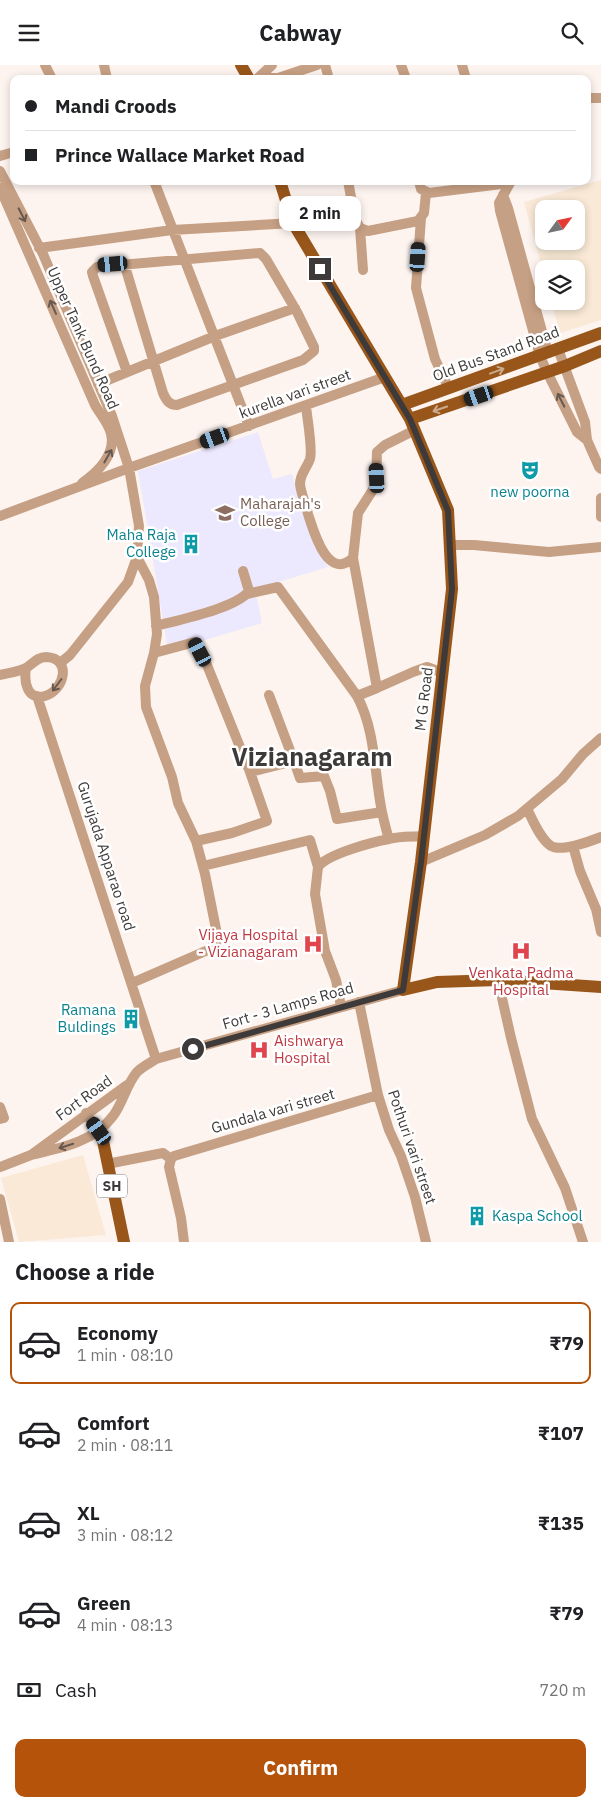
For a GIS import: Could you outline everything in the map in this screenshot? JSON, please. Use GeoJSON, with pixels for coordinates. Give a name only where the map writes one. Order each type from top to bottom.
{"type":"FeatureCollection","features":[{"type":"Feature","properties":{"kind":"main road"},"geometry":{"type":"LineString","coordinates":[[241,65],[253,75]]}},
{"type":"Feature","properties":{"kind":"main road","name":"M G Road"},"geometry":{"type":"LineString","coordinates":[[281,185],[293,223],[413,424],[448,511],[452,589],[421,862],[403,990]]}},
{"type":"Feature","properties":{"kind":"main road","name":"Old Bus Stand Road"},"geometry":{"type":"LineString","coordinates":[[402,405],[601,333]]}},
{"type":"Feature","properties":{"kind":"main road"},"geometry":{"type":"LineString","coordinates":[[413,424],[601,351]]}},
{"type":"Feature","properties":{"kind":"main road"},"geometry":{"type":"LineString","coordinates":[[403,990],[437,982],[498,980],[601,987]]}},
{"type":"Feature","properties":{"kind":"main road","name":"SH"},"geometry":{"type":"LineString","coordinates":[[99,1131],[124,1242]]}},
{"type":"Feature","properties":{"kind":"street"},"geometry":{"type":"LineString","coordinates":[[260,75],[272,65]]}},
{"type":"Feature","properties":{"kind":"street"},"geometry":{"type":"LineString","coordinates":[[287,75],[317,65]]}},
{"type":"Feature","properties":{"kind":"street","name":"Upper Tank Bund Road"},"geometry":{"type":"LineString","coordinates":[[0,171],[39,247],[112,416],[129,468],[138,526],[137,557]]}},
{"type":"Feature","properties":{"kind":"street"},"geometry":{"type":"LineString","coordinates":[[155,185],[249,426]]}},
{"type":"Feature","properties":{"kind":"street"},"geometry":{"type":"LineString","coordinates":[[349,185],[355,219],[360,228],[363,270]]}},
{"type":"Feature","properties":{"kind":"street"},"geometry":{"type":"LineString","coordinates":[[420,185],[421,189],[426,193]]}},
{"type":"Feature","properties":{"kind":"street"},"geometry":{"type":"LineString","coordinates":[[426,193],[449,186],[464,185]]}},
{"type":"Feature","properties":{"kind":"street"},"geometry":{"type":"LineString","coordinates":[[508,185],[499,203],[500,211],[549,353],[547,372],[577,432],[587,439]]}},
{"type":"Feature","properties":{"kind":"street","name":"Upper Tank Bund Road"},"geometry":{"type":"LineString","coordinates":[[0,188],[96,405],[111,433],[112,450],[102,465],[90,478],[73,489]]}},
{"type":"Feature","properties":{"kind":"street"},"geometry":{"type":"LineString","coordinates":[[426,193],[424,213],[421,219],[416,288],[435,359],[449,389]]}},
{"type":"Feature","properties":{"kind":"street"},"geometry":{"type":"LineString","coordinates":[[360,228],[368,231],[413,223],[421,219]]}},
{"type":"Feature","properties":{"kind":"street"},"geometry":{"type":"LineString","coordinates":[[39,247],[172,230],[293,223]]}},
{"type":"Feature","properties":{"kind":"street"},"geometry":{"type":"LineString","coordinates":[[124,263],[163,393],[168,403],[172,405],[234,386],[303,360],[314,351],[314,347],[295,308],[266,259],[260,253],[124,263],[97,267],[92,272],[128,372]]}},
{"type":"Feature","properties":{"kind":"street"},"geometry":{"type":"LineString","coordinates":[[98,384],[215,336],[295,308]]}},
{"type":"Feature","properties":{"kind":"street"},"geometry":{"type":"LineString","coordinates":[[549,353],[564,366],[585,422],[587,439],[601,469]]}},
{"type":"Feature","properties":{"kind":"street","name":"kurella vari street"},"geometry":{"type":"LineString","coordinates":[[0,516],[385,377]]}},
{"type":"Feature","properties":{"kind":"street"},"geometry":{"type":"LineString","coordinates":[[306,406],[310,457],[302,473],[300,484],[315,537],[331,561],[342,563],[353,558]]}},
{"type":"Feature","properties":{"kind":"street"},"geometry":{"type":"LineString","coordinates":[[377,688],[353,558],[358,513],[376,485],[378,452],[413,424]]}},
{"type":"Feature","properties":{"kind":"street"},"geometry":{"type":"LineString","coordinates":[[601,498],[601,517]]}},
{"type":"Feature","properties":{"kind":"street"},"geometry":{"type":"LineString","coordinates":[[450,545],[474,545],[550,552],[601,547]]}},
{"type":"Feature","properties":{"kind":"street"},"geometry":{"type":"LineString","coordinates":[[132,983],[211,948],[216,943],[217,934],[196,841],[178,803],[172,777],[146,707],[145,685],[154,653],[156,626],[154,597],[149,580],[137,557]]}},
{"type":"Feature","properties":{"kind":"street"},"geometry":{"type":"LineString","coordinates":[[60,663],[70,655],[128,583],[137,557]]}},
{"type":"Feature","properties":{"kind":"street"},"geometry":{"type":"LineString","coordinates":[[243,571],[249,591],[247,594]]}},
{"type":"Feature","properties":{"kind":"street"},"geometry":{"type":"LineString","coordinates":[[156,626],[213,610],[241,599],[247,594],[278,587],[357,696],[366,715],[388,839]]}},
{"type":"Feature","properties":{"kind":"street"},"geometry":{"type":"LineString","coordinates":[[154,653],[195,642],[205,660],[267,821],[232,833],[196,841]]}},
{"type":"Feature","properties":{"kind":"street"},"geometry":{"type":"LineString","coordinates":[[0,675],[26,668],[42,657],[54,659],[60,663],[63,670],[60,684],[50,694],[43,697],[38,696]]}},
{"type":"Feature","properties":{"kind":"street"},"geometry":{"type":"LineString","coordinates":[[357,696],[413,671],[427,667],[443,673]]}},
{"type":"Feature","properties":{"kind":"street","name":"Gurujada Apparao road"},"geometry":{"type":"LineString","coordinates":[[26,668],[24,678],[26,687],[31,693],[38,696],[156,1059]]}},
{"type":"Feature","properties":{"kind":"street"},"geometry":{"type":"LineString","coordinates":[[269,695],[300,778],[324,776],[330,791],[336,819],[382,811]]}},
{"type":"Feature","properties":{"kind":"street"},"geometry":{"type":"LineString","coordinates":[[421,862],[486,835],[527,809],[562,779],[583,754],[601,738]]}},
{"type":"Feature","properties":{"kind":"street"},"geometry":{"type":"LineString","coordinates":[[250,773],[294,761]]}},
{"type":"Feature","properties":{"kind":"street"},"geometry":{"type":"LineString","coordinates":[[527,809],[544,839],[551,846],[573,846],[601,837]]}},
{"type":"Feature","properties":{"kind":"street"},"geometry":{"type":"LineString","coordinates":[[318,867],[327,858],[388,839],[424,836]]}},
{"type":"Feature","properties":{"kind":"street"},"geometry":{"type":"LineString","coordinates":[[203,867],[310,840],[318,867],[315,894],[325,951],[336,980],[341,1007]]}},
{"type":"Feature","properties":{"kind":"street"},"geometry":{"type":"LineString","coordinates":[[573,846],[580,871],[599,908],[601,932]]}},
{"type":"Feature","properties":{"kind":"street"},"geometry":{"type":"LineString","coordinates":[[498,980],[532,1119],[565,1188],[583,1242]]}},
{"type":"Feature","properties":{"kind":"street","name":"Fort - 3 Lamps Road"},"geometry":{"type":"LineString","coordinates":[[132,1081],[137,1073],[156,1059],[403,990]]}},
{"type":"Feature","properties":{"kind":"street","name":"Pothuri vari street"},"geometry":{"type":"LineString","coordinates":[[359,1002],[378,1095],[389,1131],[401,1156],[415,1197],[426,1242]]}},
{"type":"Feature","properties":{"kind":"street","name":"Fort Road"},"geometry":{"type":"LineString","coordinates":[[31,1155],[132,1081]]}},
{"type":"Feature","properties":{"kind":"street","name":"Fort Road"},"geometry":{"type":"LineString","coordinates":[[0,1167],[31,1155],[84,1140],[99,1131],[114,1115],[132,1081]]}},
{"type":"Feature","properties":{"kind":"street","name":"Gundala vari street"},"geometry":{"type":"LineString","coordinates":[[174,1157],[378,1095]]}},
{"type":"Feature","properties":{"kind":"street"},"geometry":{"type":"LineString","coordinates":[[0,1107],[4,1118],[0,1119]]}},
{"type":"Feature","properties":{"kind":"street","name":"SH"},"geometry":{"type":"LineString","coordinates":[[86,1113],[99,1131]]}},
{"type":"Feature","properties":{"kind":"street"},"geometry":{"type":"LineString","coordinates":[[107,1164],[162,1153],[174,1157],[169,1167],[181,1218],[184,1242]]}},
{"type":"Feature","properties":{"kind":"street"},"geometry":{"type":"LineString","coordinates":[[0,1199],[9,1242]]}},
{"type":"Feature","properties":{"kind":"shaded area"},"geometry":{"type":"Polygon","coordinates":[[[601,180],[601,320],[560,333],[554,310],[585,310],[585,260],[540,260],[537,250],[585,250],[585,200],[535,200],[535,242],[524,202],[584,185],[591,185],[591,183],[601,180]]]}},
{"type":"Feature","properties":{"kind":"shaded area","name":"Maharajah's College"},"geometry":{"type":"Polygon","coordinates":[[[258,432],[273,479],[292,474],[314,546],[328,567],[255,589],[262,623],[168,651],[138,471],[258,432]]]}},
{"type":"Feature","properties":{"kind":"shaded area"},"geometry":{"type":"Polygon","coordinates":[[[83,1155],[106,1235],[19,1242],[1,1178],[83,1155]]]}},
{"type":"Feature","properties":{"kind":"place","name":"new poorna"},"geometry":{"type":"Point","coordinates":[530,470]}},
{"type":"Feature","properties":{"kind":"place","name":"Maharajah's College"},"geometry":{"type":"Point","coordinates":[225,513]}},
{"type":"Feature","properties":{"kind":"place","name":"Maha Raja College"},"geometry":{"type":"Point","coordinates":[191,544]}},
{"type":"Feature","properties":{"kind":"place","name":"Vijaya Hospital - Vizianagaram"},"geometry":{"type":"Point","coordinates":[313,944]}},
{"type":"Feature","properties":{"kind":"place","name":"Venkata Padma Hospital"},"geometry":{"type":"Point","coordinates":[521,951]}},
{"type":"Feature","properties":{"kind":"place","name":"Ramana Buldings"},"geometry":{"type":"Point","coordinates":[131,1019]}},
{"type":"Feature","properties":{"kind":"place","name":"Aishwarya Hospital"},"geometry":{"type":"Point","coordinates":[259,1050]}},
{"type":"Feature","properties":{"kind":"place","name":"Kaspa School"},"geometry":{"type":"Point","coordinates":[477,1216]}},
{"type":"Feature","properties":{"kind":"district","name":"Vizianagaram"},"geometry":{"type":"Point","coordinates":[312,757]}},
{"type":"Feature","properties":{"kind":"route"},"geometry":{"type":"LineString","coordinates":[[193,1049],[403,990],[421,862],[452,589],[448,511],[410,419],[320,269]]}}]}
